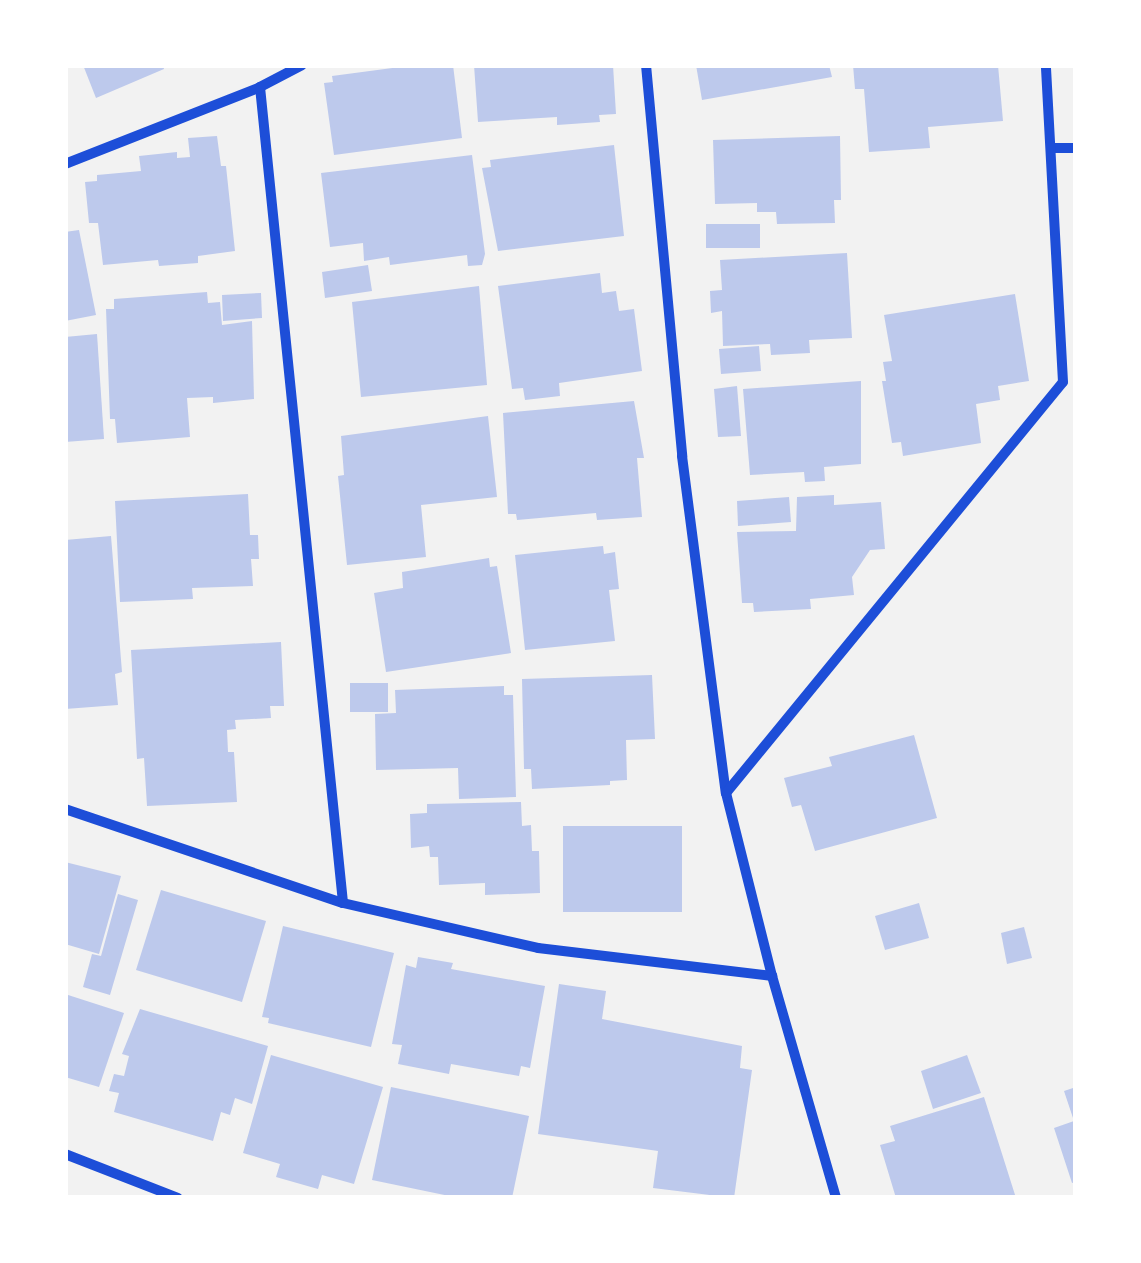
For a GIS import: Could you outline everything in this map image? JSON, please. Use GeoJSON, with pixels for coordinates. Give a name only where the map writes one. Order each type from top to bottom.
{"type":"FeatureCollection","features":[{"type":"Feature","properties":{"kind":"street"},"geometry":{"type":"LineString","coordinates":[[65,164],[260,86],[302,65]]}},
{"type":"Feature","properties":{"kind":"street"},"geometry":{"type":"LineString","coordinates":[[646,65],[682,456],[726,794],[772,976],[836,1198]]}},
{"type":"Feature","properties":{"kind":"street"},"geometry":{"type":"LineString","coordinates":[[726,794],[1063,382],[1046,65]]}},
{"type":"Feature","properties":{"kind":"street"},"geometry":{"type":"LineString","coordinates":[[260,86],[342,903]]}},
{"type":"Feature","properties":{"kind":"street"},"geometry":{"type":"LineString","coordinates":[[1053,148],[1076,148]]}},
{"type":"Feature","properties":{"kind":"street"},"geometry":{"type":"LineString","coordinates":[[65,809],[342,903],[538,948],[772,976]]}},
{"type":"Feature","properties":{"kind":"street"},"geometry":{"type":"LineString","coordinates":[[65,1154],[178,1198]]}},
{"type":"Feature","properties":{"kind":"building"},"geometry":{"type":"Polygon","coordinates":[[[83,65],[163,65],[164,69],[96,98],[83,65]]]}},
{"type":"Feature","properties":{"kind":"building"},"geometry":{"type":"Polygon","coordinates":[[[415,65],[453,65],[462,138],[334,155],[324,83],[333,82],[332,76],[415,65]]]}},
{"type":"Feature","properties":{"kind":"building"},"geometry":{"type":"Polygon","coordinates":[[[474,65],[613,65],[616,114],[599,115],[600,122],[557,125],[557,117],[478,122],[474,65]]]}},
{"type":"Feature","properties":{"kind":"building"},"geometry":{"type":"Polygon","coordinates":[[[696,65],[829,65],[832,77],[702,100],[696,65]]]}},
{"type":"Feature","properties":{"kind":"building"},"geometry":{"type":"Polygon","coordinates":[[[853,65],[998,65],[1003,121],[928,127],[930,148],[869,152],[864,89],[855,89],[853,65]]]}},
{"type":"Feature","properties":{"kind":"building"},"geometry":{"type":"Polygon","coordinates":[[[217,136],[221,166],[226,166],[235,251],[198,256],[198,263],[159,266],[158,260],[103,265],[98,223],[89,223],[85,182],[97,181],[97,175],[141,171],[139,156],[177,152],[177,158],[190,157],[188,138],[217,136]]]}},
{"type":"Feature","properties":{"kind":"building"},"geometry":{"type":"Polygon","coordinates":[[[840,136],[841,200],[834,200],[835,223],[777,224],[776,212],[757,212],[757,203],[715,204],[713,140],[840,136]]]}},
{"type":"Feature","properties":{"kind":"building"},"geometry":{"type":"Polygon","coordinates":[[[614,145],[624,236],[498,251],[482,168],[491,167],[490,160],[614,145]]]}},
{"type":"Feature","properties":{"kind":"building"},"geometry":{"type":"Polygon","coordinates":[[[472,155],[485,254],[482,265],[468,266],[467,255],[390,265],[389,257],[364,261],[363,243],[330,247],[321,173],[472,155]]]}},
{"type":"Feature","properties":{"kind":"building"},"geometry":{"type":"Polygon","coordinates":[[[706,224],[760,224],[760,248],[706,248],[706,224]]]}},
{"type":"Feature","properties":{"kind":"building"},"geometry":{"type":"Polygon","coordinates":[[[79,230],[96,315],[65,321],[65,232],[79,230]]]}},
{"type":"Feature","properties":{"kind":"building"},"geometry":{"type":"Polygon","coordinates":[[[847,253],[852,338],[809,340],[810,353],[771,355],[770,344],[723,346],[722,311],[711,313],[710,291],[722,290],[720,260],[847,253]]]}},
{"type":"Feature","properties":{"kind":"building"},"geometry":{"type":"Polygon","coordinates":[[[368,265],[372,291],[325,298],[322,272],[368,265]]]}},
{"type":"Feature","properties":{"kind":"building"},"geometry":{"type":"Polygon","coordinates":[[[600,273],[602,293],[616,291],[619,311],[634,309],[642,371],[559,383],[560,396],[525,400],[523,388],[512,389],[498,286],[600,273]]]}},
{"type":"Feature","properties":{"kind":"building"},"geometry":{"type":"Polygon","coordinates":[[[479,286],[487,385],[361,397],[352,302],[479,286]]]}},
{"type":"Feature","properties":{"kind":"building"},"geometry":{"type":"Polygon","coordinates":[[[207,292],[208,303],[220,302],[222,325],[252,321],[254,399],[213,403],[213,397],[187,398],[190,437],[117,443],[115,419],[110,419],[106,309],[114,309],[114,299],[207,292]]]}},
{"type":"Feature","properties":{"kind":"building"},"geometry":{"type":"Polygon","coordinates":[[[261,293],[262,318],[223,321],[222,295],[261,293]]]}},
{"type":"Feature","properties":{"kind":"building"},"geometry":{"type":"Polygon","coordinates":[[[1015,294],[1029,381],[998,386],[1000,400],[976,404],[981,443],[903,456],[901,442],[892,443],[882,381],[886,381],[883,362],[892,361],[884,315],[1015,294]]]}},
{"type":"Feature","properties":{"kind":"building"},"geometry":{"type":"Polygon","coordinates":[[[97,334],[104,439],[65,442],[65,337],[97,334]]]}},
{"type":"Feature","properties":{"kind":"building"},"geometry":{"type":"Polygon","coordinates":[[[759,346],[761,371],[721,374],[719,349],[759,346]]]}},
{"type":"Feature","properties":{"kind":"building"},"geometry":{"type":"Polygon","coordinates":[[[861,381],[861,464],[824,467],[825,481],[805,482],[804,472],[750,475],[743,389],[861,381]]]}},
{"type":"Feature","properties":{"kind":"building"},"geometry":{"type":"Polygon","coordinates":[[[737,386],[741,436],[718,437],[714,389],[737,386]]]}},
{"type":"Feature","properties":{"kind":"building"},"geometry":{"type":"Polygon","coordinates":[[[634,401],[644,458],[637,458],[642,517],[597,520],[596,513],[517,520],[516,514],[508,514],[503,413],[634,401]]]}},
{"type":"Feature","properties":{"kind":"building"},"geometry":{"type":"Polygon","coordinates":[[[488,416],[497,497],[421,505],[426,557],[347,565],[338,476],[344,475],[341,436],[488,416]]]}},
{"type":"Feature","properties":{"kind":"building"},"geometry":{"type":"Polygon","coordinates":[[[248,494],[250,535],[258,535],[259,559],[251,559],[253,586],[192,588],[193,599],[120,602],[115,501],[248,494]]]}},
{"type":"Feature","properties":{"kind":"building"},"geometry":{"type":"Polygon","coordinates":[[[834,495],[834,505],[881,502],[885,549],[870,550],[852,577],[854,595],[810,599],[811,609],[754,612],[753,603],[742,603],[737,532],[796,531],[797,497],[834,495]]]}},
{"type":"Feature","properties":{"kind":"building"},"geometry":{"type":"Polygon","coordinates":[[[789,497],[791,522],[738,526],[737,501],[789,497]]]}},
{"type":"Feature","properties":{"kind":"building"},"geometry":{"type":"Polygon","coordinates":[[[111,536],[122,672],[115,674],[118,705],[65,709],[65,540],[111,536]]]}},
{"type":"Feature","properties":{"kind":"building"},"geometry":{"type":"Polygon","coordinates":[[[603,546],[604,554],[615,552],[619,589],[609,590],[615,641],[525,650],[515,555],[603,546]]]}},
{"type":"Feature","properties":{"kind":"building"},"geometry":{"type":"Polygon","coordinates":[[[489,558],[490,567],[497,566],[511,653],[386,672],[374,593],[403,588],[402,572],[489,558]]]}},
{"type":"Feature","properties":{"kind":"building"},"geometry":{"type":"Polygon","coordinates":[[[281,642],[284,706],[270,706],[271,718],[235,720],[236,729],[227,730],[228,752],[234,752],[237,802],[147,806],[144,758],[137,759],[131,650],[281,642]]]}},
{"type":"Feature","properties":{"kind":"building"},"geometry":{"type":"Polygon","coordinates":[[[652,675],[655,739],[626,740],[627,780],[610,781],[610,785],[532,789],[531,769],[524,769],[522,679],[652,675]]]}},
{"type":"Feature","properties":{"kind":"building"},"geometry":{"type":"Polygon","coordinates":[[[350,683],[388,683],[388,712],[350,712],[350,683]]]}},
{"type":"Feature","properties":{"kind":"building"},"geometry":{"type":"Polygon","coordinates":[[[504,686],[504,695],[513,695],[516,797],[459,799],[458,768],[376,770],[375,714],[396,713],[395,690],[504,686]]]}},
{"type":"Feature","properties":{"kind":"building"},"geometry":{"type":"Polygon","coordinates":[[[914,735],[937,818],[815,851],[801,805],[792,807],[784,778],[832,766],[829,757],[914,735]]]}},
{"type":"Feature","properties":{"kind":"building"},"geometry":{"type":"Polygon","coordinates":[[[521,802],[522,826],[531,825],[532,851],[539,851],[540,893],[485,895],[485,883],[439,885],[438,857],[430,857],[429,846],[411,848],[410,814],[427,813],[427,804],[521,802]]]}},
{"type":"Feature","properties":{"kind":"building"},"geometry":{"type":"Polygon","coordinates":[[[563,826],[682,826],[682,912],[563,912],[563,826]]]}},
{"type":"Feature","properties":{"kind":"building"},"geometry":{"type":"Polygon","coordinates":[[[65,862],[121,876],[99,954],[65,944],[65,862]]]}},
{"type":"Feature","properties":{"kind":"building"},"geometry":{"type":"Polygon","coordinates":[[[161,890],[266,921],[242,1002],[136,970],[161,890]]]}},
{"type":"Feature","properties":{"kind":"building"},"geometry":{"type":"Polygon","coordinates":[[[118,894],[138,900],[110,995],[83,987],[92,954],[101,956],[118,894]]]}},
{"type":"Feature","properties":{"kind":"building"},"geometry":{"type":"Polygon","coordinates":[[[919,903],[929,938],[885,950],[875,916],[919,903]]]}},
{"type":"Feature","properties":{"kind":"building"},"geometry":{"type":"Polygon","coordinates":[[[283,926],[394,953],[371,1047],[268,1023],[269,1018],[262,1017],[283,926]]]}},
{"type":"Feature","properties":{"kind":"building"},"geometry":{"type":"Polygon","coordinates":[[[1024,927],[1032,958],[1007,964],[1001,933],[1024,927]]]}},
{"type":"Feature","properties":{"kind":"building"},"geometry":{"type":"Polygon","coordinates":[[[418,957],[453,963],[451,969],[545,986],[530,1068],[521,1066],[519,1076],[451,1064],[449,1074],[398,1064],[402,1045],[392,1044],[406,965],[416,968],[418,957]]]}},
{"type":"Feature","properties":{"kind":"building"},"geometry":{"type":"Polygon","coordinates":[[[559,984],[606,991],[602,1019],[742,1046],[740,1068],[752,1070],[734,1198],[653,1188],[658,1151],[538,1134],[559,984]]]}},
{"type":"Feature","properties":{"kind":"building"},"geometry":{"type":"Polygon","coordinates":[[[65,994],[124,1013],[99,1087],[65,1077],[65,994]]]}},
{"type":"Feature","properties":{"kind":"building"},"geometry":{"type":"Polygon","coordinates":[[[140,1009],[268,1046],[252,1104],[235,1098],[230,1115],[221,1112],[213,1141],[114,1112],[119,1093],[109,1091],[114,1074],[124,1076],[129,1056],[122,1054],[140,1009]]]}},
{"type":"Feature","properties":{"kind":"building"},"geometry":{"type":"Polygon","coordinates":[[[271,1055],[383,1087],[354,1184],[322,1175],[318,1189],[276,1177],[280,1164],[243,1153],[271,1055]]]}},
{"type":"Feature","properties":{"kind":"building"},"geometry":{"type":"Polygon","coordinates":[[[967,1055],[981,1093],[933,1109],[921,1071],[967,1055]]]}},
{"type":"Feature","properties":{"kind":"building"},"geometry":{"type":"Polygon","coordinates":[[[391,1087],[529,1116],[512,1198],[459,1198],[372,1180],[391,1087]]]}},
{"type":"Feature","properties":{"kind":"building"},"geometry":{"type":"Polygon","coordinates":[[[1076,1087],[1076,1182],[1072,1183],[1054,1128],[1074,1121],[1064,1091],[1076,1087]]]}},
{"type":"Feature","properties":{"kind":"building"},"geometry":{"type":"Polygon","coordinates":[[[984,1097],[1016,1198],[896,1198],[880,1145],[895,1141],[890,1126],[984,1097]]]}}]}
